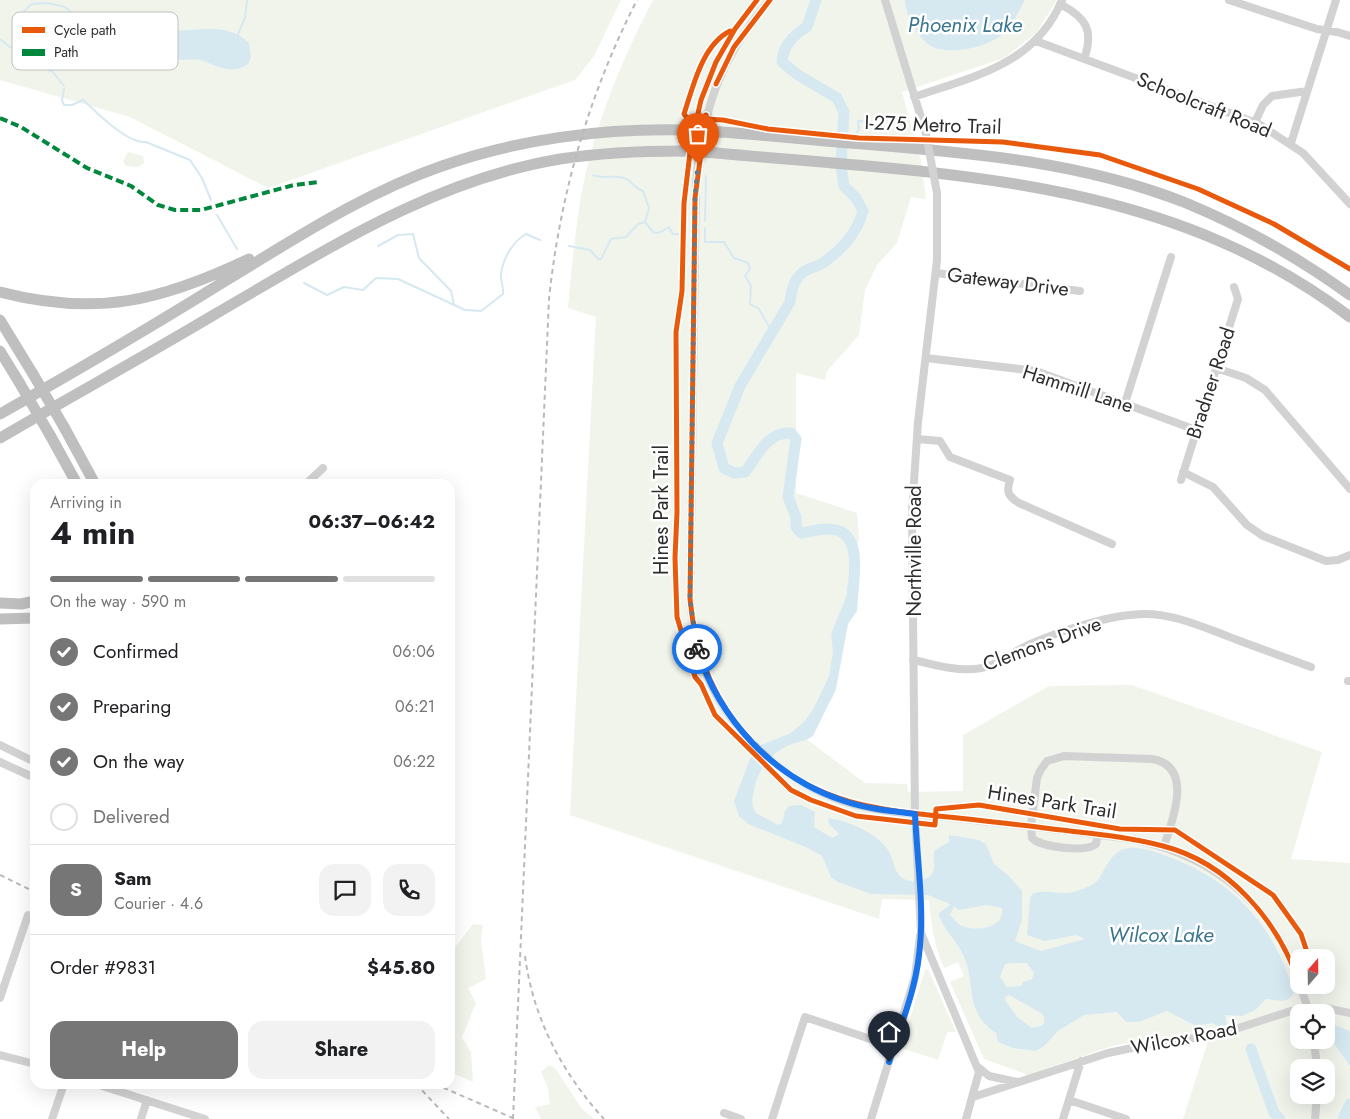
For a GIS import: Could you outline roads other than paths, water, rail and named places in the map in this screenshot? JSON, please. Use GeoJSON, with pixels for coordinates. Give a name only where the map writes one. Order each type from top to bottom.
{"type":"FeatureCollection","features":[{"type":"Feature","properties":{"kind":"highway"},"geometry":{"type":"LineString","coordinates":[[0,414],[121,344],[305,233],[368,198],[408,179],[443,166],[500,150],[590,134],[643,130],[720,132],[1006,158],[1042,163],[1127,184],[1185,203],[1272,244],[1350,295]]}},
{"type":"Feature","properties":{"kind":"highway"},"geometry":{"type":"LineString","coordinates":[[0,438],[348,237],[428,198],[492,176],[558,160],[632,152],[681,151],[717,153],[854,166],[1016,182],[1082,195],[1120,205],[1216,238],[1286,275],[1350,317]]}},
{"type":"Feature","properties":{"kind":"highway"},"geometry":{"type":"LineString","coordinates":[[0,292],[70,304],[94,304],[144,298],[202,282],[305,233]]}},
{"type":"Feature","properties":{"kind":"highway"},"geometry":{"type":"LineString","coordinates":[[0,320],[64,427],[92,479]]}},
{"type":"Feature","properties":{"kind":"highway"},"geometry":{"type":"LineString","coordinates":[[0,351],[74,479]]}},
{"type":"Feature","properties":{"kind":"highway"},"geometry":{"type":"LineString","coordinates":[[0,446],[32,427],[72,396]]}},
{"type":"Feature","properties":{"kind":"highway"},"geometry":{"type":"LineString","coordinates":[[0,603],[21,604],[30,602]]}},
{"type":"Feature","properties":{"kind":"highway"},"geometry":{"type":"LineString","coordinates":[[0,619],[30,619]]}},
{"type":"Feature","properties":{"kind":"street"},"geometry":{"type":"LineString","coordinates":[[770,0],[734,47],[711,98],[705,118],[695,198],[690,522],[691,615],[697,648],[710,683],[730,717],[756,746],[797,779],[834,797],[869,808],[1098,834],[1164,846],[1209,867],[1248,898],[1277,933],[1290,961]]}},
{"type":"Feature","properties":{"kind":"street","name":"Northville Road"},"geometry":{"type":"LineString","coordinates":[[885,0],[926,134],[937,193],[936,273],[917,439],[912,511],[915,814],[920,933],[978,1067]]}},
{"type":"Feature","properties":{"kind":"street"},"geometry":{"type":"LineString","coordinates":[[1229,0],[1326,31],[1350,36]]}},
{"type":"Feature","properties":{"kind":"street"},"geometry":{"type":"LineString","coordinates":[[1291,143],[1336,0]]}},
{"type":"Feature","properties":{"kind":"street"},"geometry":{"type":"LineString","coordinates":[[914,97],[1001,66],[1018,56],[1036,41],[1061,2],[1087,27],[1090,43],[1084,59]]}},
{"type":"Feature","properties":{"kind":"street","name":"Schoolcraft Road"},"geometry":{"type":"LineString","coordinates":[[1036,41],[1255,122],[1291,143],[1315,164],[1348,199]]}},
{"type":"Feature","properties":{"kind":"street"},"geometry":{"type":"LineString","coordinates":[[1255,122],[1263,105],[1272,96],[1307,91]]}},
{"type":"Feature","properties":{"kind":"street"},"geometry":{"type":"LineString","coordinates":[[1125,403],[1171,257]]}},
{"type":"Feature","properties":{"kind":"street","name":"Gateway Drive"},"geometry":{"type":"LineString","coordinates":[[936,273],[1080,291]]}},
{"type":"Feature","properties":{"kind":"street","name":"Bradner Road"},"geometry":{"type":"LineString","coordinates":[[1234,287],[1238,299],[1182,476],[1213,487],[1247,525],[1263,536],[1326,561],[1338,560],[1350,555]]}},
{"type":"Feature","properties":{"kind":"street","name":"Hammill Lane"},"geometry":{"type":"LineString","coordinates":[[926,358],[1036,370],[1196,430]]}},
{"type":"Feature","properties":{"kind":"street"},"geometry":{"type":"LineString","coordinates":[[1216,368],[1252,380],[1266,390],[1350,488]]}},
{"type":"Feature","properties":{"kind":"street"},"geometry":{"type":"LineString","coordinates":[[917,439],[940,441],[950,457],[1010,480],[1007,490],[1008,494],[1019,502],[1112,544]]}},
{"type":"Feature","properties":{"kind":"street"},"geometry":{"type":"LineString","coordinates":[[311,479],[323,468]]}},
{"type":"Feature","properties":{"kind":"street","name":"Clemons Drive"},"geometry":{"type":"LineString","coordinates":[[913,660],[962,669],[984,668],[999,663],[1029,645],[1079,628],[1121,616],[1146,614],[1166,616],[1192,623],[1311,667]]}},
{"type":"Feature","properties":{"kind":"street"},"geometry":{"type":"LineString","coordinates":[[0,745],[30,760]]}},
{"type":"Feature","properties":{"kind":"street"},"geometry":{"type":"LineString","coordinates":[[1098,834],[1096,844],[1090,848],[1064,847],[1036,842],[1032,838],[1030,826],[1037,778],[1043,765],[1052,758],[1064,756],[1152,759],[1166,762],[1171,767],[1178,783],[1172,821],[1164,846]]}},
{"type":"Feature","properties":{"kind":"street"},"geometry":{"type":"LineString","coordinates":[[0,762],[30,776]]}},
{"type":"Feature","properties":{"kind":"street"},"geometry":{"type":"LineString","coordinates":[[0,998],[28,915]]}},
{"type":"Feature","properties":{"kind":"street"},"geometry":{"type":"LineString","coordinates":[[871,1119],[915,978],[920,933]]}},
{"type":"Feature","properties":{"kind":"street","name":"Wilcox Road"},"geometry":{"type":"LineString","coordinates":[[1335,1010],[1350,1013]]}},
{"type":"Feature","properties":{"kind":"street","name":"Wilcox Road"},"geometry":{"type":"LineString","coordinates":[[973,1098],[1081,1061],[1132,1047],[1217,1036],[1290,1011]]}},
{"type":"Feature","properties":{"kind":"street"},"geometry":{"type":"LineString","coordinates":[[772,1119],[805,1017],[894,1047]]}},
{"type":"Feature","properties":{"kind":"street"},"geometry":{"type":"LineString","coordinates":[[0,1055],[30,1063]]}},
{"type":"Feature","properties":{"kind":"street"},"geometry":{"type":"LineString","coordinates":[[1063,1119],[1081,1061]]}},
{"type":"Feature","properties":{"kind":"street"},"geometry":{"type":"LineString","coordinates":[[978,1067],[989,1076],[1019,1082]]}},
{"type":"Feature","properties":{"kind":"street"},"geometry":{"type":"LineString","coordinates":[[966,1119],[979,1077],[978,1067]]}},
{"type":"Feature","properties":{"kind":"street"},"geometry":{"type":"LineString","coordinates":[[52,1119],[62,1089]]}},
{"type":"Feature","properties":{"kind":"street"},"geometry":{"type":"LineString","coordinates":[[112,1089],[205,1119]]}},
{"type":"Feature","properties":{"kind":"street"},"geometry":{"type":"LineString","coordinates":[[141,1119],[147,1100]]}},
{"type":"Feature","properties":{"kind":"street"},"geometry":{"type":"LineString","coordinates":[[1069,1100],[1126,1119]]}},
{"type":"Feature","properties":{"kind":"street"},"geometry":{"type":"LineString","coordinates":[[1315,1119],[1316,1104]]}},
{"type":"Feature","properties":{"kind":"street"},"geometry":{"type":"LineString","coordinates":[[724,1113],[741,1119]]}},
{"type":"Feature","properties":{"kind":"water","name":"Phoenix Lake"},"geometry":{"type":"Polygon","coordinates":[[[905,0],[1025,0],[1010,25],[998,38],[969,49],[948,50],[931,46],[921,38],[907,12],[905,0]]]}},
{"type":"Feature","properties":{"kind":"water"},"geometry":{"type":"Polygon","coordinates":[[[202,29],[227,31],[238,35],[249,43],[251,57],[248,64],[236,69],[218,67],[200,60],[180,60],[178,58],[178,31],[202,29]]]}},
{"type":"Feature","properties":{"kind":"water","name":"Wilcox Lake"},"geometry":{"type":"Polygon","coordinates":[[[854,576],[859,584],[857,611],[848,624],[836,689],[813,736],[785,747],[762,768],[753,796],[753,805],[756,813],[778,825],[782,823],[785,811],[789,806],[801,805],[815,812],[814,827],[832,838],[839,834],[829,824],[828,818],[861,828],[883,844],[890,853],[899,875],[909,881],[921,880],[931,875],[934,869],[935,850],[949,842],[949,835],[979,840],[986,844],[994,864],[1009,876],[1022,891],[1022,920],[1015,941],[1041,951],[1085,939],[1076,935],[1045,941],[1027,935],[1032,894],[1038,892],[1071,893],[1091,885],[1098,880],[1113,856],[1124,849],[1141,848],[1158,853],[1202,872],[1231,892],[1244,904],[1267,932],[1279,953],[1290,980],[1290,994],[1292,995],[1283,1001],[1266,999],[1255,1010],[1242,1016],[1225,1015],[1227,1025],[1220,1027],[1212,1023],[1196,1026],[1167,1011],[1139,1022],[1126,1022],[1117,1012],[1084,1015],[1059,1030],[1044,1046],[1036,1051],[1013,1048],[998,1042],[996,1033],[986,1025],[975,1009],[965,959],[939,916],[939,913],[950,905],[948,903],[928,895],[871,894],[838,882],[831,877],[822,856],[808,848],[748,824],[739,816],[734,801],[752,754],[759,746],[791,733],[804,722],[814,708],[829,676],[833,652],[831,634],[847,595],[847,586],[854,576]],[[987,905],[959,910],[954,906],[950,915],[962,926],[975,929],[995,924],[1002,915],[1002,908],[987,905]],[[1027,963],[1005,964],[1000,977],[1007,987],[1021,986],[1023,982],[1032,979],[1034,973],[1027,963]],[[1009,995],[1006,996],[1005,1000],[1017,1017],[1032,1028],[1041,1026],[1044,1023],[1044,1017],[1041,1013],[1009,995]]]}},
{"type":"Feature","properties":{"kind":"water"},"geometry":{"type":"Polygon","coordinates":[[[1335,1025],[1350,1031],[1350,1066],[1335,1045],[1335,1025]]]}},
{"type":"Feature","properties":{"kind":"waterway"},"geometry":{"type":"LineString","coordinates":[[238,34],[245,18],[247,0]]}},
{"type":"Feature","properties":{"kind":"waterway"},"geometry":{"type":"LineString","coordinates":[[816,0],[807,27],[797,34],[787,46],[782,62],[798,75],[837,98],[844,112],[841,166],[844,186],[856,198],[863,211],[852,234],[842,247],[823,263],[805,271],[796,281],[790,302],[740,386],[717,443],[724,468],[734,473],[745,472],[764,445],[776,436],[783,433],[791,433],[796,439],[788,497],[796,517],[796,527],[801,533],[828,529],[839,531],[846,535],[854,551],[855,571],[853,590]]}},
{"type":"Feature","properties":{"kind":"waterway"},"geometry":{"type":"LineString","coordinates":[[24,12],[32,4],[48,3],[65,7],[71,12]]}},
{"type":"Feature","properties":{"kind":"waterway"},"geometry":{"type":"LineString","coordinates":[[0,39],[12,48]]}},
{"type":"Feature","properties":{"kind":"waterway"},"geometry":{"type":"LineString","coordinates":[[49,70],[53,72],[64,86]]}},
{"type":"Feature","properties":{"kind":"waterway"},"geometry":{"type":"LineString","coordinates":[[64,89],[62,100],[64,105],[72,105],[83,100],[122,133],[190,160],[202,178],[211,200]]}},
{"type":"Feature","properties":{"kind":"waterway"},"geometry":{"type":"LineString","coordinates":[[843,134],[856,134],[859,129],[858,121],[884,122],[890,117]]}},
{"type":"Feature","properties":{"kind":"waterway"},"geometry":{"type":"LineString","coordinates":[[593,175],[624,178],[643,191],[649,208],[645,222]]}},
{"type":"Feature","properties":{"kind":"waterway"},"geometry":{"type":"LineString","coordinates":[[705,221],[706,176]]}},
{"type":"Feature","properties":{"kind":"waterway"},"geometry":{"type":"LineString","coordinates":[[217,215],[237,249]]}},
{"type":"Feature","properties":{"kind":"waterway"},"geometry":{"type":"LineString","coordinates":[[645,222],[654,233],[661,232],[669,227],[673,234],[679,234]]}},
{"type":"Feature","properties":{"kind":"waterway"},"geometry":{"type":"LineString","coordinates":[[569,246],[590,250],[598,259],[601,259],[611,239],[626,237],[638,224],[645,222]]}},
{"type":"Feature","properties":{"kind":"waterway"},"geometry":{"type":"LineString","coordinates":[[705,228],[705,242],[724,242],[734,258],[748,263],[750,269],[745,276],[751,286],[750,304],[759,309],[772,332]]}},
{"type":"Feature","properties":{"kind":"waterway"},"geometry":{"type":"LineString","coordinates":[[378,246],[398,235],[413,234],[419,258],[451,291],[454,305]]}},
{"type":"Feature","properties":{"kind":"waterway"},"geometry":{"type":"LineString","coordinates":[[304,283],[327,295],[344,287],[363,290],[376,278],[398,279],[465,310],[481,311],[503,294],[502,268],[512,246],[526,234],[540,240]]}},
{"type":"Feature","properties":{"kind":"waterway"},"geometry":{"type":"LineString","coordinates":[[1251,1049],[1274,1113],[1280,1119]]}},
{"type":"Feature","properties":{"kind":"waterway"},"geometry":{"type":"LineString","coordinates":[[1343,1119],[1350,1104]]}},
{"type":"Feature","properties":{"kind":"railway"},"geometry":{"type":"LineString","coordinates":[[513,1119],[549,299],[561,221],[579,145],[605,72],[637,0]]}},
{"type":"Feature","properties":{"kind":"railway"},"geometry":{"type":"LineString","coordinates":[[0,875],[30,890]]}},
{"type":"Feature","properties":{"kind":"railway"},"geometry":{"type":"LineString","coordinates":[[525,956],[535,1001],[542,1023],[552,1044],[575,1083],[604,1119]]}},
{"type":"Feature","properties":{"kind":"railway"},"geometry":{"type":"LineString","coordinates":[[421,1089],[449,1119]]}},
{"type":"Feature","properties":{"kind":"railway"},"geometry":{"type":"LineString","coordinates":[[446,1089],[515,1119]]}}]}
